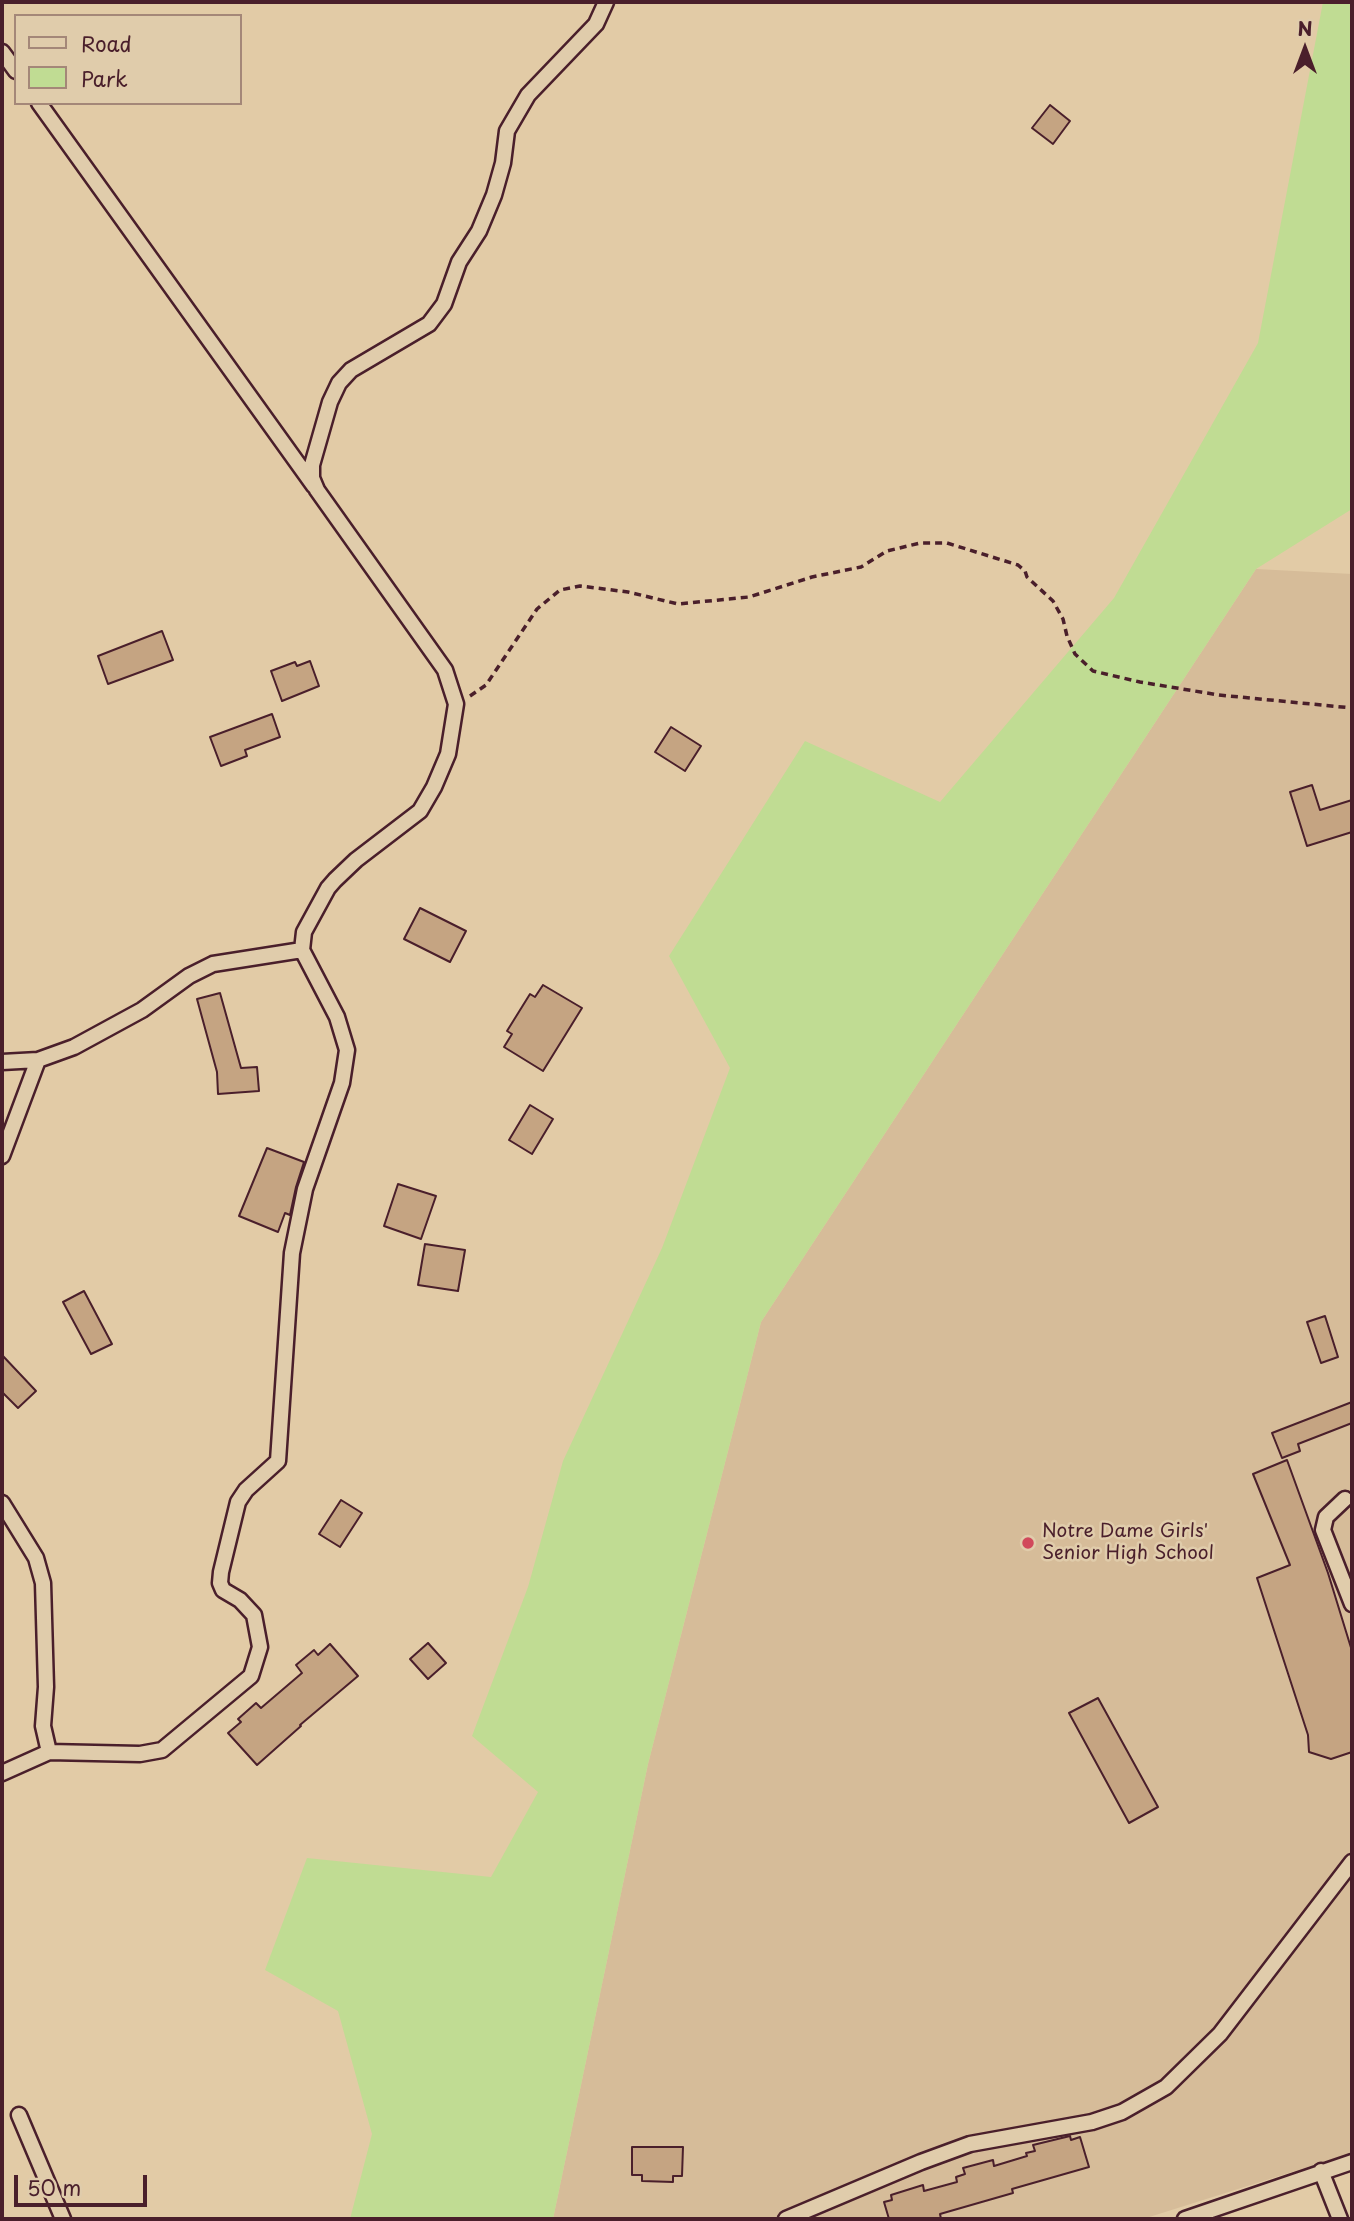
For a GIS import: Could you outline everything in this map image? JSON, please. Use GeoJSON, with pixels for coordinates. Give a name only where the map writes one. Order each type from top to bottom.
{"type":"FeatureCollection","features":[{"type":"Feature","properties":{"kind":"street"},"geometry":{"type":"LineString","coordinates":[[317,490],[312,478],[312,465],[330,402],[339,383],[351,370],[429,324],[444,304],[459,262],[479,231],[494,195],[503,163],[507,131],[528,95],[596,24],[606,2]]}},
{"type":"Feature","properties":{"kind":"street"},"geometry":{"type":"LineString","coordinates":[[2,52],[14,68]]}},
{"type":"Feature","properties":{"kind":"street"},"geometry":{"type":"LineString","coordinates":[[2,1773],[49,1752],[140,1754],[162,1750],[251,1676],[260,1647],[254,1615],[240,1600],[223,1590],[221,1572],[238,1502],[246,1490],[278,1461],[292,1253],[305,1189],[342,1083],[347,1050],[337,1017],[302,950],[304,932],[328,888],[356,860],[420,811],[448,754],[456,704],[445,670],[40,105]]}},
{"type":"Feature","properties":{"kind":"street"},"geometry":{"type":"LineString","coordinates":[[2,1062],[38,1060],[74,1047],[142,1010],[189,976],[212,964],[302,950]]}},
{"type":"Feature","properties":{"kind":"street"},"geometry":{"type":"LineString","coordinates":[[2,1156],[38,1060]]}},
{"type":"Feature","properties":{"kind":"street"},"geometry":{"type":"LineString","coordinates":[[1345,1499],[1326,1517],[1323,1530],[1352,1604]]}},
{"type":"Feature","properties":{"kind":"street"},"geometry":{"type":"LineString","coordinates":[[2,1503],[36,1558],[43,1583],[46,1687],[43,1726],[49,1752]]}},
{"type":"Feature","properties":{"kind":"street"},"geometry":{"type":"LineString","coordinates":[[786,2219],[970,2144],[1092,2122],[1122,2112],[1166,2087],[1220,2034],[1352,1862]]}},
{"type":"Feature","properties":{"kind":"street"},"geometry":{"type":"LineString","coordinates":[[19,2115],[63,2219]]}},
{"type":"Feature","properties":{"kind":"street"},"geometry":{"type":"LineString","coordinates":[[1185,2219],[1352,2162]]}},
{"type":"Feature","properties":{"kind":"street"},"geometry":{"type":"LineString","coordinates":[[1321,2171],[1340,2219]]}},
{"type":"Feature","properties":{"kind":"path"},"geometry":{"type":"LineString","coordinates":[[456,704],[486,685],[537,609],[560,590],[580,586],[628,592],[678,604],[749,597],[812,577],[861,567],[887,551],[920,542],[947,542],[1018,565],[1025,571],[1027,578],[1053,601],[1063,619],[1075,654],[1093,671],[1219,695],[1352,708]]}},
{"type":"Feature","properties":{"kind":"shaded area","name":"Notre Dame Girls' Senior High School"},"geometry":{"type":"Polygon","coordinates":[[[1256,569],[1352,574],[1352,2153],[1143,2219],[553,2219],[648,1764],[761,1322],[1256,569]]]}},
{"type":"Feature","properties":{"kind":"green space"},"geometry":{"type":"Polygon","coordinates":[[[1323,2],[1352,2],[1352,509],[1256,569],[761,1322],[648,1764],[553,2219],[350,2219],[372,2134],[338,2011],[265,1970],[307,1858],[491,1877],[538,1792],[472,1736],[528,1587],[563,1461],[662,1248],[730,1068],[669,956],[805,741],[940,802],[1114,598],[1258,343],[1323,2]]]}},
{"type":"Feature","properties":{"kind":"building"},"geometry":{"type":"Polygon","coordinates":[[[1050,105],[1070,121],[1053,144],[1032,128],[1050,105]]]}},
{"type":"Feature","properties":{"kind":"building"},"geometry":{"type":"Polygon","coordinates":[[[162,631],[173,660],[108,684],[98,656],[162,631]]]}},
{"type":"Feature","properties":{"kind":"building"},"geometry":{"type":"Polygon","coordinates":[[[310,661],[319,686],[282,701],[271,671],[295,662],[297,666],[310,661]]]}},
{"type":"Feature","properties":{"kind":"building"},"geometry":{"type":"Polygon","coordinates":[[[272,714],[280,737],[245,750],[247,756],[221,766],[210,737],[272,714]]]}},
{"type":"Feature","properties":{"kind":"building"},"geometry":{"type":"Polygon","coordinates":[[[671,727],[701,746],[685,771],[655,752],[671,727]]]}},
{"type":"Feature","properties":{"kind":"building"},"geometry":{"type":"Polygon","coordinates":[[[1312,785],[1320,810],[1352,800],[1352,832],[1307,846],[1290,792],[1312,785]]]}},
{"type":"Feature","properties":{"kind":"building"},"geometry":{"type":"Polygon","coordinates":[[[420,908],[466,931],[450,962],[404,939],[420,908]]]}},
{"type":"Feature","properties":{"kind":"building"},"geometry":{"type":"Polygon","coordinates":[[[543,985],[582,1008],[543,1071],[504,1047],[512,1034],[507,1031],[530,994],[535,997],[543,985]]]}},
{"type":"Feature","properties":{"kind":"building"},"geometry":{"type":"Polygon","coordinates":[[[220,993],[241,1068],[257,1067],[259,1091],[218,1094],[217,1072],[197,999],[220,993]]]}},
{"type":"Feature","properties":{"kind":"building"},"geometry":{"type":"Polygon","coordinates":[[[530,1105],[553,1119],[532,1154],[509,1140],[530,1105]]]}},
{"type":"Feature","properties":{"kind":"building"},"geometry":{"type":"Polygon","coordinates":[[[267,1148],[304,1162],[290,1215],[285,1213],[278,1232],[239,1216],[267,1148]]]}},
{"type":"Feature","properties":{"kind":"building"},"geometry":{"type":"Polygon","coordinates":[[[398,1184],[436,1196],[421,1239],[384,1226],[398,1184]]]}},
{"type":"Feature","properties":{"kind":"building"},"geometry":{"type":"Polygon","coordinates":[[[425,1244],[465,1250],[458,1291],[418,1285],[425,1244]]]}},
{"type":"Feature","properties":{"kind":"building"},"geometry":{"type":"Polygon","coordinates":[[[84,1291],[112,1344],[91,1354],[63,1302],[84,1291]]]}},
{"type":"Feature","properties":{"kind":"building"},"geometry":{"type":"Polygon","coordinates":[[[1325,1316],[1338,1357],[1321,1363],[1307,1322],[1325,1316]]]}},
{"type":"Feature","properties":{"kind":"building"},"geometry":{"type":"Polygon","coordinates":[[[2,1355],[36,1391],[18,1408],[2,1392],[2,1355]]]}},
{"type":"Feature","properties":{"kind":"building"},"geometry":{"type":"Polygon","coordinates":[[[1352,1402],[1352,1423],[1298,1444],[1300,1451],[1282,1458],[1272,1433],[1352,1402]]]}},
{"type":"Feature","properties":{"kind":"building"},"geometry":{"type":"Polygon","coordinates":[[[1287,1460],[1328,1573],[1352,1651],[1352,1752],[1331,1759],[1309,1752],[1308,1735],[1257,1578],[1290,1565],[1253,1474],[1287,1460]]]}},
{"type":"Feature","properties":{"kind":"building"},"geometry":{"type":"Polygon","coordinates":[[[341,1500],[362,1513],[340,1547],[319,1534],[341,1500]]]}},
{"type":"Feature","properties":{"kind":"building"},"geometry":{"type":"Polygon","coordinates":[[[428,1643],[446,1663],[428,1679],[410,1659],[428,1643]]]}},
{"type":"Feature","properties":{"kind":"building"},"geometry":{"type":"Polygon","coordinates":[[[330,1644],[358,1676],[257,1765],[228,1733],[241,1722],[238,1719],[256,1703],[261,1708],[302,1673],[296,1665],[314,1650],[318,1655],[330,1644]]]}},
{"type":"Feature","properties":{"kind":"building"},"geometry":{"type":"Polygon","coordinates":[[[1098,1698],[1158,1807],[1129,1823],[1069,1713],[1098,1698]]]}},
{"type":"Feature","properties":{"kind":"building"},"geometry":{"type":"Polygon","coordinates":[[[1070,2136],[1071,2140],[1080,2137],[1089,2167],[1012,2189],[1013,2193],[940,2214],[941,2219],[889,2219],[884,2202],[892,2200],[891,2195],[923,2185],[924,2191],[957,2182],[956,2177],[965,2174],[963,2168],[993,2160],[994,2166],[1027,2156],[1026,2153],[1035,2151],[1033,2145],[1070,2136]]]}},
{"type":"Feature","properties":{"kind":"building"},"geometry":{"type":"Polygon","coordinates":[[[632,2147],[683,2147],[682,2176],[673,2176],[673,2182],[642,2181],[642,2175],[632,2175],[632,2147]]]}},
{"type":"Feature","properties":{"kind":"place","name":"Notre Dame Girls' Senior High School"},"geometry":{"type":"Point","coordinates":[1028,1543]}}]}
